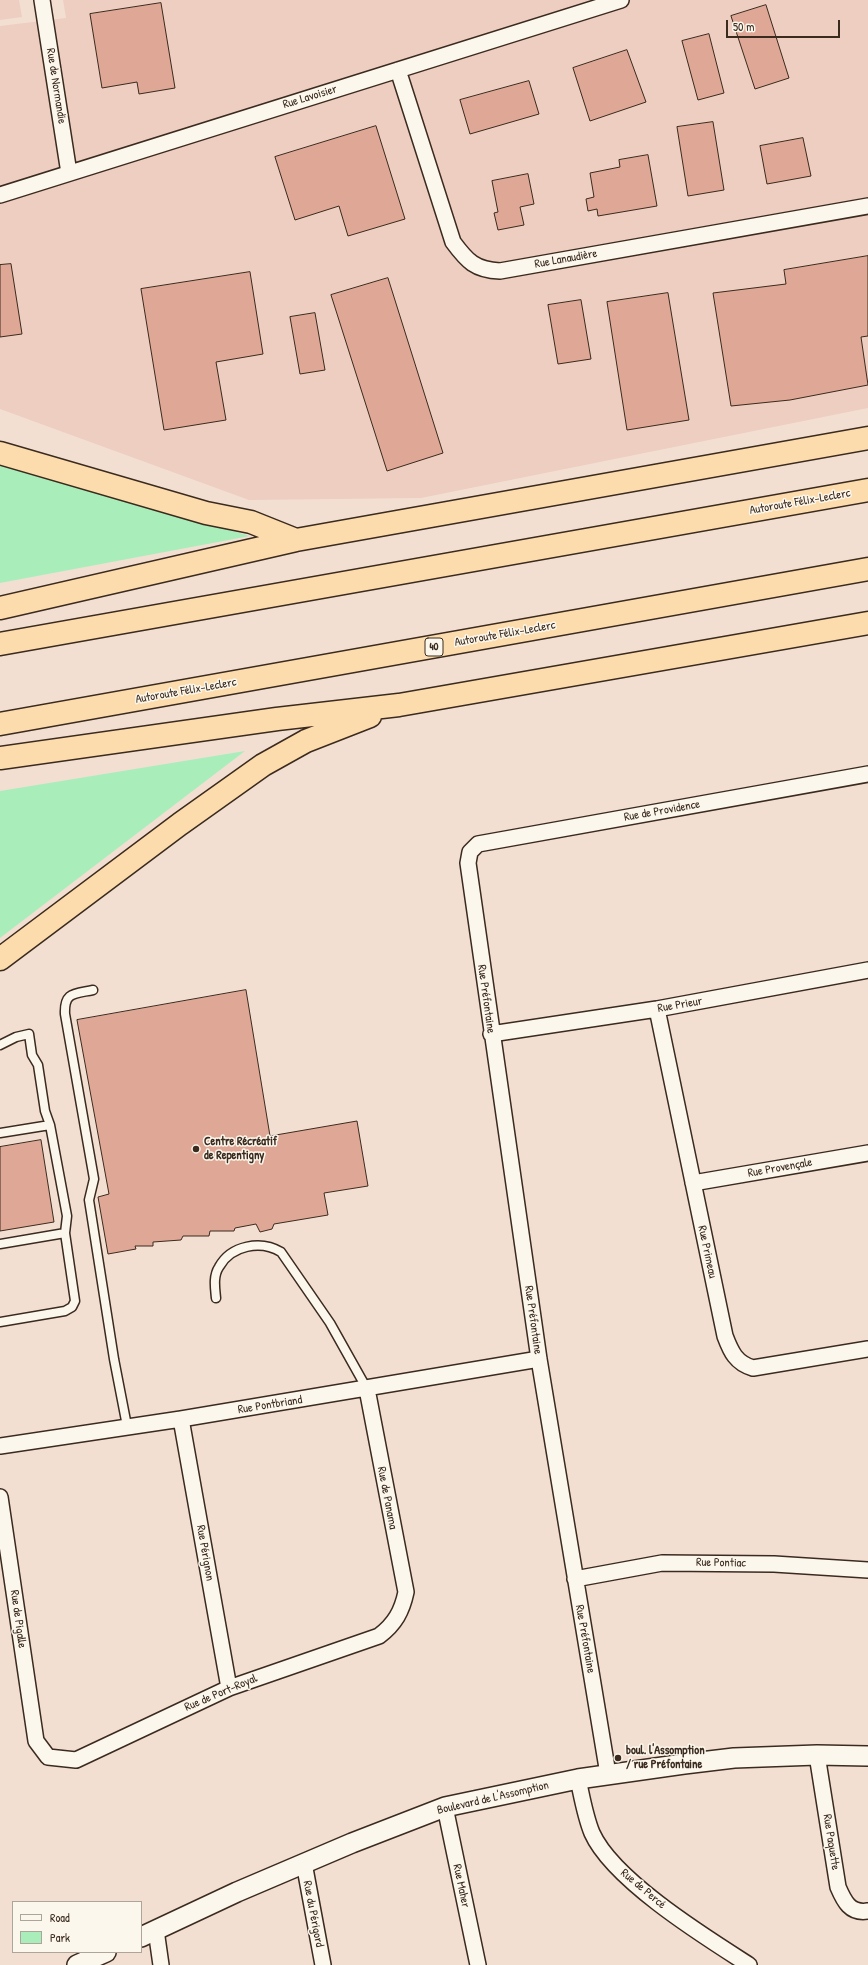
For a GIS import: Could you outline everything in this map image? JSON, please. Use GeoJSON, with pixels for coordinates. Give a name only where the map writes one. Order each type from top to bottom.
{"type":"FeatureCollection","features":[{"type":"Feature","properties":{"kind":"highway"},"geometry":{"type":"LineString","coordinates":[[0,608],[296,540],[868,438]]}},
{"type":"Feature","properties":{"kind":"highway"},"geometry":{"type":"LineString","coordinates":[[0,453],[206,513],[252,522],[296,540]]}},
{"type":"Feature","properties":{"kind":"highway","name":"Autoroute Félix-Leclerc"},"geometry":{"type":"LineString","coordinates":[[0,644],[868,490]]}},
{"type":"Feature","properties":{"kind":"highway","name":"Autoroute Félix-Leclerc"},"geometry":{"type":"LineString","coordinates":[[0,724],[868,570]]}},
{"type":"Feature","properties":{"kind":"highway"},"geometry":{"type":"LineString","coordinates":[[0,758],[277,719],[399,705],[868,623]]}},
{"type":"Feature","properties":{"kind":"highway"},"geometry":{"type":"LineString","coordinates":[[0,959],[180,824],[278,755],[306,741],[399,705]]}},
{"type":"Feature","properties":{"kind":"street","name":"Rue de Normandie"},"geometry":{"type":"LineString","coordinates":[[42,0],[70,173]]}},
{"type":"Feature","properties":{"kind":"street","name":"Rue Lavoisier"},"geometry":{"type":"LineString","coordinates":[[0,195],[621,0]]}},
{"type":"Feature","properties":{"kind":"street","name":"Rue Lanaudière"},"geometry":{"type":"LineString","coordinates":[[398,70],[453,242],[464,257],[474,265],[488,270],[500,271],[868,206]]}},
{"type":"Feature","properties":{"kind":"street","name":"Rue de Providence"},"geometry":{"type":"LineString","coordinates":[[468,863],[470,852],[478,844],[868,774]]}},
{"type":"Feature","properties":{"kind":"street","name":"Rue Préfontaine"},"geometry":{"type":"LineString","coordinates":[[468,863],[538,1359],[608,1774]]}},
{"type":"Feature","properties":{"kind":"street","name":"Rue Prieur"},"geometry":{"type":"LineString","coordinates":[[491,1034],[657,1009],[868,970]]}},
{"type":"Feature","properties":{"kind":"street","name":"Rue Primeau"},"geometry":{"type":"LineString","coordinates":[[657,1009],[725,1336],[732,1353],[743,1365],[754,1368],[868,1349]]}},
{"type":"Feature","properties":{"kind":"street","name":"Rue Provençale"},"geometry":{"type":"LineString","coordinates":[[693,1183],[868,1153]]}},
{"type":"Feature","properties":{"kind":"street","name":"Rue Pontbriand"},"geometry":{"type":"LineString","coordinates":[[0,1446],[181,1419],[538,1359]]}},
{"type":"Feature","properties":{"kind":"street","name":"Rue de Panama"},"geometry":{"type":"LineString","coordinates":[[366,1389],[406,1592],[403,1606]]}},
{"type":"Feature","properties":{"kind":"street","name":"Rue Pérignon"},"geometry":{"type":"LineString","coordinates":[[181,1419],[228,1688]]}},
{"type":"Feature","properties":{"kind":"street","name":"Rue de Pigalle"},"geometry":{"type":"LineString","coordinates":[[0,1497],[36,1742]]}},
{"type":"Feature","properties":{"kind":"street","name":"Rue Pontiac"},"geometry":{"type":"LineString","coordinates":[[575,1580],[662,1563],[774,1564],[868,1570]]}},
{"type":"Feature","properties":{"kind":"street","name":"Rue de Port-Royal"},"geometry":{"type":"LineString","coordinates":[[36,1742],[48,1757],[76,1760],[228,1688],[379,1636],[392,1627],[403,1606]]}},
{"type":"Feature","properties":{"kind":"street","name":"Boulevard de L'Assomption"},"geometry":{"type":"LineString","coordinates":[[149,1934],[237,1892],[304,1863],[445,1808],[608,1774],[734,1758],[817,1755],[868,1756]]}},
{"type":"Feature","properties":{"kind":"street","name":"Rue Paquette"},"geometry":{"type":"LineString","coordinates":[[817,1755],[838,1887],[847,1906],[855,1911],[868,1911]]}},
{"type":"Feature","properties":{"kind":"street","name":"Rue de Percé"},"geometry":{"type":"LineString","coordinates":[[578,1780],[592,1833],[603,1852],[618,1869],[648,1896],[750,1965]]}},
{"type":"Feature","properties":{"kind":"street","name":"Rue Maher"},"geometry":{"type":"LineString","coordinates":[[445,1808],[478,1965]]}},
{"type":"Feature","properties":{"kind":"street","name":"Rue du Périgord"},"geometry":{"type":"LineString","coordinates":[[304,1863],[323,1965]]}},
{"type":"Feature","properties":{"kind":"street"},"geometry":{"type":"LineString","coordinates":[[149,1934],[161,1965]]}},
{"type":"Feature","properties":{"kind":"street"},"geometry":{"type":"LineString","coordinates":[[77,1965],[104,1953]]}},
{"type":"Feature","properties":{"kind":"lane"},"geometry":{"type":"LineString","coordinates":[[93,990],[73,994],[67,998],[64,1003],[94,1179],[89,1200],[114,1359],[127,1426]]}},
{"type":"Feature","properties":{"kind":"lane"},"geometry":{"type":"LineString","coordinates":[[0,1045],[16,1037],[29,1034],[32,1055],[38,1065],[45,1111],[50,1125],[67,1216],[65,1233],[76,1301],[72,1307],[65,1311],[0,1322]]}},
{"type":"Feature","properties":{"kind":"lane"},"geometry":{"type":"LineString","coordinates":[[0,1133],[50,1125]]}},
{"type":"Feature","properties":{"kind":"lane"},"geometry":{"type":"LineString","coordinates":[[0,1244],[65,1233]]}},
{"type":"Feature","properties":{"kind":"lane"},"geometry":{"type":"LineString","coordinates":[[216,1298],[216,1277],[218,1267],[235,1252],[255,1245],[272,1247],[281,1252],[287,1258],[330,1323],[366,1389]]}},
{"type":"Feature","properties":{"kind":"shaded area"},"geometry":{"type":"Polygon","coordinates":[[[0,0],[19,0],[22,17],[0,20],[0,0]]]}},
{"type":"Feature","properties":{"kind":"shaded area"},"geometry":{"type":"Polygon","coordinates":[[[63,0],[868,0],[868,408],[421,498],[249,500],[0,409],[0,26],[66,18],[63,0]]]}},
{"type":"Feature","properties":{"kind":"green space"},"geometry":{"type":"Polygon","coordinates":[[[0,463],[250,536],[0,583],[0,463]]]}},
{"type":"Feature","properties":{"kind":"green space"},"geometry":{"type":"Polygon","coordinates":[[[245,751],[0,938],[0,791],[245,751]]]}},
{"type":"Feature","properties":{"kind":"building"},"geometry":{"type":"Polygon","coordinates":[[[161,3],[175,88],[139,94],[137,82],[102,88],[90,14],[161,3]]]}},
{"type":"Feature","properties":{"kind":"building"},"geometry":{"type":"Polygon","coordinates":[[[766,5],[789,78],[755,89],[731,16],[766,5]]]}},
{"type":"Feature","properties":{"kind":"building"},"geometry":{"type":"Polygon","coordinates":[[[709,34],[724,93],[698,100],[682,41],[709,34]]]}},
{"type":"Feature","properties":{"kind":"building"},"geometry":{"type":"Polygon","coordinates":[[[627,50],[646,102],[590,121],[573,68],[627,50]]]}},
{"type":"Feature","properties":{"kind":"building"},"geometry":{"type":"Polygon","coordinates":[[[529,81],[539,114],[470,134],[460,100],[529,81]]]}},
{"type":"Feature","properties":{"kind":"building"},"geometry":{"type":"Polygon","coordinates":[[[713,122],[724,190],[688,196],[677,127],[713,122]]]}},
{"type":"Feature","properties":{"kind":"building"},"geometry":{"type":"Polygon","coordinates":[[[376,126],[405,219],[348,236],[339,206],[295,220],[275,157],[376,126]]]}},
{"type":"Feature","properties":{"kind":"building"},"geometry":{"type":"Polygon","coordinates":[[[803,138],[811,176],[767,184],[760,146],[803,138]]]}},
{"type":"Feature","properties":{"kind":"building"},"geometry":{"type":"Polygon","coordinates":[[[648,155],[657,206],[598,216],[597,209],[588,211],[586,199],[594,197],[590,173],[620,167],[619,160],[648,155]]]}},
{"type":"Feature","properties":{"kind":"building"},"geometry":{"type":"Polygon","coordinates":[[[528,174],[534,204],[520,207],[524,225],[498,230],[494,213],[498,212],[492,181],[528,174]]]}},
{"type":"Feature","properties":{"kind":"building"},"geometry":{"type":"Polygon","coordinates":[[[868,256],[868,336],[861,337],[868,385],[790,400],[731,406],[713,293],[786,284],[784,270],[868,256]]]}},
{"type":"Feature","properties":{"kind":"building"},"geometry":{"type":"Polygon","coordinates":[[[11,264],[22,334],[0,337],[0,265],[11,264]]]}},
{"type":"Feature","properties":{"kind":"building"},"geometry":{"type":"Polygon","coordinates":[[[250,272],[263,354],[216,362],[226,420],[164,430],[141,289],[250,272]]]}},
{"type":"Feature","properties":{"kind":"building"},"geometry":{"type":"Polygon","coordinates":[[[388,278],[443,453],[387,471],[331,295],[388,278]]]}},
{"type":"Feature","properties":{"kind":"building"},"geometry":{"type":"Polygon","coordinates":[[[668,293],[689,420],[627,430],[607,302],[668,293]]]}},
{"type":"Feature","properties":{"kind":"building"},"geometry":{"type":"Polygon","coordinates":[[[581,300],[591,359],[558,364],[548,305],[581,300]]]}},
{"type":"Feature","properties":{"kind":"building"},"geometry":{"type":"Polygon","coordinates":[[[315,313],[325,370],[300,374],[290,317],[315,313]]]}},
{"type":"Feature","properties":{"kind":"building"},"geometry":{"type":"Polygon","coordinates":[[[246,990],[270,1136],[357,1121],[368,1186],[324,1193],[328,1215],[274,1224],[272,1229],[260,1232],[256,1224],[235,1228],[234,1231],[210,1231],[209,1236],[183,1236],[181,1240],[153,1242],[153,1246],[135,1246],[136,1249],[108,1254],[98,1197],[109,1194],[77,1020],[246,990]]]}},
{"type":"Feature","properties":{"kind":"building"},"geometry":{"type":"Polygon","coordinates":[[[41,1140],[54,1222],[0,1231],[0,1147],[41,1140]]]}},
{"type":"Feature","properties":{"kind":"place","name":"Centre Récréatif de Repentigny"},"geometry":{"type":"Point","coordinates":[196,1149]}},
{"type":"Feature","properties":{"kind":"place","name":"boul. l'Assomption / rue Préfontaine"},"geometry":{"type":"Point","coordinates":[618,1758]}}]}
